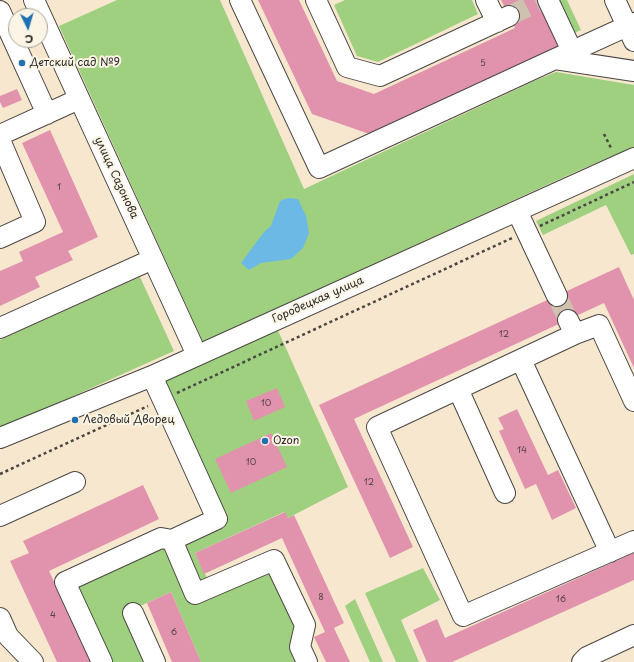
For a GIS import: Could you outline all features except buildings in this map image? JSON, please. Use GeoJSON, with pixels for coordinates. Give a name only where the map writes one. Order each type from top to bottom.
{"type":"FeatureCollection","features":[{"type":"Feature","properties":{"kind":"street","name":"улица Сазонова"},"geometry":{"type":"LineString","coordinates":[[34,0],[197,355]]}},
{"type":"Feature","properties":{"kind":"street"},"geometry":{"type":"LineString","coordinates":[[240,0],[319,168],[564,55],[632,30],[615,0]]}},
{"type":"Feature","properties":{"kind":"street"},"geometry":{"type":"LineString","coordinates":[[316,0],[347,67],[380,76],[503,19],[486,0]]}},
{"type":"Feature","properties":{"kind":"street"},"geometry":{"type":"LineString","coordinates":[[548,0],[564,55]]}},
{"type":"Feature","properties":{"kind":"street"},"geometry":{"type":"LineString","coordinates":[[0,11],[47,114]]}},
{"type":"Feature","properties":{"kind":"street"},"geometry":{"type":"LineString","coordinates":[[564,55],[634,71]]}},
{"type":"Feature","properties":{"kind":"street"},"geometry":{"type":"LineString","coordinates":[[0,135],[79,99]]}},
{"type":"Feature","properties":{"kind":"street"},"geometry":{"type":"LineString","coordinates":[[0,140],[35,222],[0,238]]}},
{"type":"Feature","properties":{"kind":"street","name":"Городецкая улица"},"geometry":{"type":"LineString","coordinates":[[0,438],[152,376],[634,158]]}},
{"type":"Feature","properties":{"kind":"street"},"geometry":{"type":"LineString","coordinates":[[517,211],[557,296]]}},
{"type":"Feature","properties":{"kind":"street"},"geometry":{"type":"LineString","coordinates":[[0,328],[153,259]]}},
{"type":"Feature","properties":{"kind":"street"},"geometry":{"type":"LineString","coordinates":[[634,400],[599,325],[572,327],[521,360],[377,427],[463,616],[634,542]]}},
{"type":"Feature","properties":{"kind":"street"},"geometry":{"type":"LineString","coordinates":[[521,360],[610,552]]}},
{"type":"Feature","properties":{"kind":"street"},"geometry":{"type":"LineString","coordinates":[[102,662],[65,582],[161,538],[172,540],[217,519],[152,376]]}},
{"type":"Feature","properties":{"kind":"street"},"geometry":{"type":"LineString","coordinates":[[458,389],[505,493]]}},
{"type":"Feature","properties":{"kind":"street"},"geometry":{"type":"LineString","coordinates":[[0,516],[75,482]]}},
{"type":"Feature","properties":{"kind":"street"},"geometry":{"type":"LineString","coordinates":[[172,540],[195,594],[274,560],[305,625],[300,646],[307,662]]}},
{"type":"Feature","properties":{"kind":"street"},"geometry":{"type":"LineString","coordinates":[[133,613],[155,662]]}},
{"type":"Feature","properties":{"kind":"street"},"geometry":{"type":"LineString","coordinates":[[0,618],[8,636],[33,662]]}},
{"type":"Feature","properties":{"kind":"street"},"geometry":{"type":"LineString","coordinates":[[586,660],[634,635]]}},
{"type":"Feature","properties":{"kind":"path"},"geometry":{"type":"LineString","coordinates":[[0,474],[634,182]]}},
{"type":"Feature","properties":{"kind":"green space"},"geometry":{"type":"Polygon","coordinates":[[[117,0],[220,0],[304,189],[556,72],[634,85],[634,147],[575,172],[203,342],[59,26],[117,0]]]}},
{"type":"Feature","properties":{"kind":"green space"},"geometry":{"type":"Polygon","coordinates":[[[345,0],[472,0],[478,14],[378,62],[357,56],[334,5],[345,0]]]}},
{"type":"Feature","properties":{"kind":"green space"},"geometry":{"type":"Polygon","coordinates":[[[556,0],[567,0],[581,30],[572,34],[556,0]]]}},
{"type":"Feature","properties":{"kind":"green space"},"geometry":{"type":"Polygon","coordinates":[[[634,174],[634,254],[631,255],[606,205],[543,235],[536,221],[634,174]]]}},
{"type":"Feature","properties":{"kind":"green space"},"geometry":{"type":"Polygon","coordinates":[[[140,277],[174,351],[0,429],[0,340],[140,277]]]}},
{"type":"Feature","properties":{"kind":"green space"},"geometry":{"type":"Polygon","coordinates":[[[276,326],[348,487],[288,518],[284,512],[195,553],[210,584],[197,589],[177,541],[221,520],[158,379],[276,326]]]}},
{"type":"Feature","properties":{"kind":"green space"},"geometry":{"type":"Polygon","coordinates":[[[169,544],[194,598],[272,564],[301,625],[303,662],[201,662],[171,592],[129,611],[151,662],[107,662],[70,584],[169,544]]]}},
{"type":"Feature","properties":{"kind":"green space"},"geometry":{"type":"Polygon","coordinates":[[[423,568],[440,600],[401,620],[419,662],[396,662],[365,593],[423,568]]]}},
{"type":"Feature","properties":{"kind":"green space"},"geometry":{"type":"Polygon","coordinates":[[[355,599],[383,662],[370,662],[345,606],[355,599]]]}},
{"type":"Feature","properties":{"kind":"water"},"geometry":{"type":"Polygon","coordinates":[[[288,198],[298,199],[306,216],[309,233],[303,248],[291,259],[261,263],[249,270],[241,263],[264,232],[271,226],[280,201],[288,198]]]}},
{"type":"Feature","properties":{"kind":"tunnel"},"geometry":{"type":"LineString","coordinates":[[509,16],[542,0]]}},
{"type":"Feature","properties":{"kind":"tunnel"},"geometry":{"type":"LineString","coordinates":[[557,296],[568,320]]}},
{"type":"Feature","properties":{"kind":"place","name":"Детский сад №9"},"geometry":{"type":"Point","coordinates":[22,63]}},
{"type":"Feature","properties":{"kind":"place","name":"Ледовый Дворец"},"geometry":{"type":"Point","coordinates":[75,420]}},
{"type":"Feature","properties":{"kind":"place","name":"Ozon"},"geometry":{"type":"Point","coordinates":[265,441]}}]}
